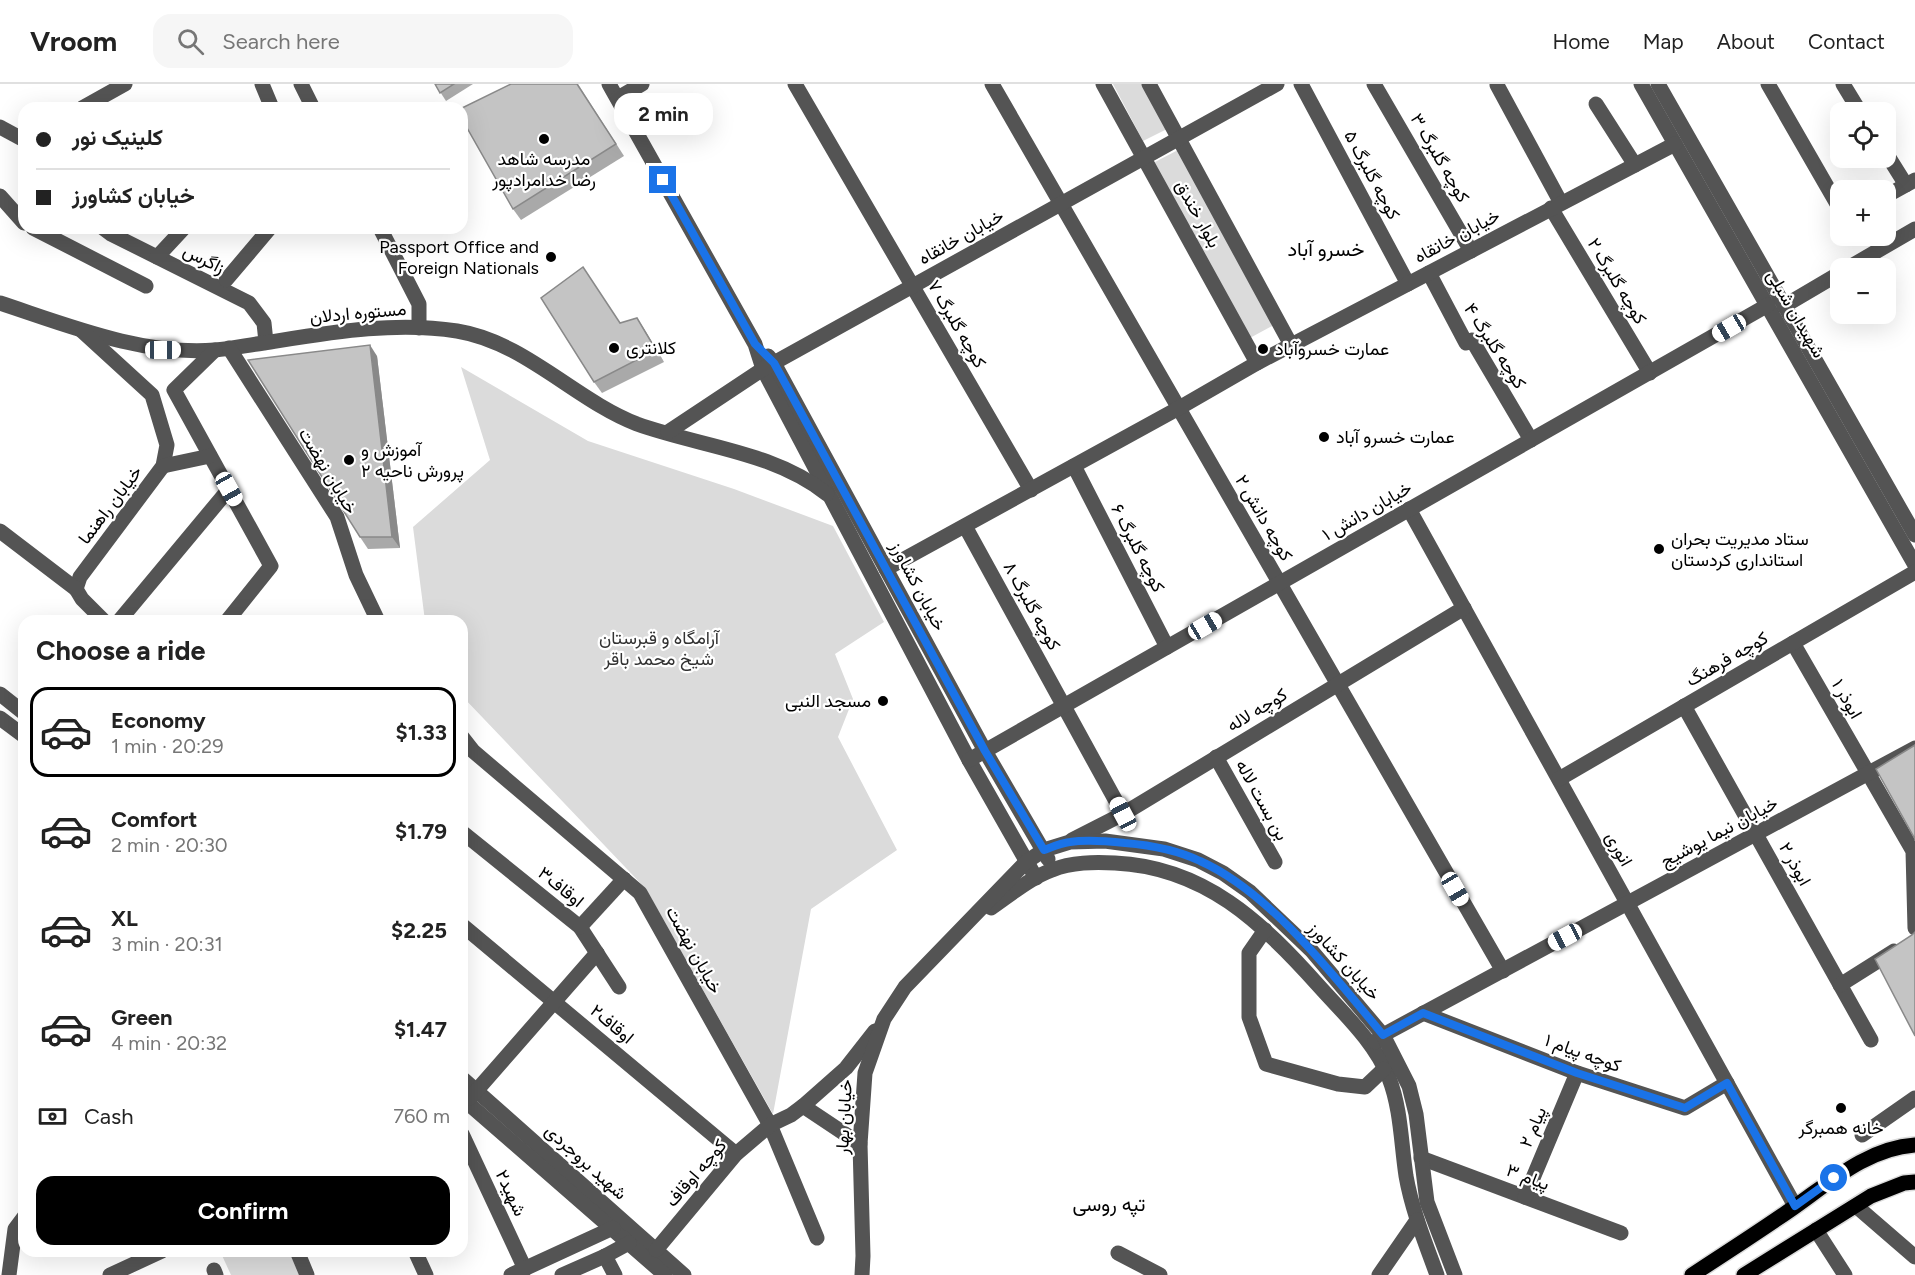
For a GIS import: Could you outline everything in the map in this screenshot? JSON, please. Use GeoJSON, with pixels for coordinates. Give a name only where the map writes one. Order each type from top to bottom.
{"type":"FeatureCollection","features":[{"type":"Feature","properties":{"kind":"main road"},"geometry":{"type":"LineString","coordinates":[[1692,1275],[1838,1175],[1878,1154],[1915,1145]]}},
{"type":"Feature","properties":{"kind":"main road"},"geometry":{"type":"LineString","coordinates":[[1744,1275],[1870,1196],[1904,1183],[1915,1182]]}},
{"type":"Feature","properties":{"kind":"street"},"geometry":{"type":"LineString","coordinates":[[93,102],[125,84]]}},
{"type":"Feature","properties":{"kind":"street"},"geometry":{"type":"LineString","coordinates":[[262,84],[270,102]]}},
{"type":"Feature","properties":{"kind":"street"},"geometry":{"type":"LineString","coordinates":[[602,84],[766,368],[789,420],[809,480]]}},
{"type":"Feature","properties":{"kind":"street","name":"خیابان کشاورز"},"geometry":{"type":"LineString","coordinates":[[609,84],[755,344],[831,498],[969,760],[1036,878],[1053,869],[1088,862],[1131,864],[1169,872],[1205,886],[1240,909],[1265,930],[1306,972],[1371,1046],[1384,1069],[1396,1098],[1407,1177],[1417,1220],[1437,1275]]}},
{"type":"Feature","properties":{"kind":"street"},"geometry":{"type":"LineString","coordinates":[[618,98],[642,84]]}},
{"type":"Feature","properties":{"kind":"street","name":"کوچه گلبرگ ۷"},"geometry":{"type":"LineString","coordinates":[[795,84],[1031,490]]}},
{"type":"Feature","properties":{"kind":"street","name":"کوچه دانش ۲"},"geometry":{"type":"LineString","coordinates":[[992,84],[1503,971]]}},
{"type":"Feature","properties":{"kind":"street","name":"بلوار خندق"},"geometry":{"type":"LineString","coordinates":[[1103,84],[1257,363]]}},
{"type":"Feature","properties":{"kind":"street","name":"بلوار خندق"},"geometry":{"type":"LineString","coordinates":[[1149,84],[1291,345]]}},
{"type":"Feature","properties":{"kind":"street","name":"خیابان خانقاه"},"geometry":{"type":"LineString","coordinates":[[668,432],[766,368],[1277,84]]}},
{"type":"Feature","properties":{"kind":"street","name":"کوچه گلبرگ ۵"},"geometry":{"type":"LineString","coordinates":[[1301,84],[1408,284]]}},
{"type":"Feature","properties":{"kind":"street","name":"کوچه گلبرگ ۳"},"geometry":{"type":"LineString","coordinates":[[1374,84],[1471,251]]}},
{"type":"Feature","properties":{"kind":"street","name":"شهیدان شبلی"},"geometry":{"type":"LineString","coordinates":[[1641,84],[1915,565]]}},
{"type":"Feature","properties":{"kind":"street","name":"شهیدان شبلی"},"geometry":{"type":"LineString","coordinates":[[1658,84],[1915,535]]}},
{"type":"Feature","properties":{"kind":"street"},"geometry":{"type":"LineString","coordinates":[[1768,84],[1830,192]]}},
{"type":"Feature","properties":{"kind":"street"},"geometry":{"type":"LineString","coordinates":[[1843,84],[1854,102]]}},
{"type":"Feature","properties":{"kind":"street","name":"کوچه گلبرگ ۲"},"geometry":{"type":"LineString","coordinates":[[1497,85],[1556,206],[1650,373]]}},
{"type":"Feature","properties":{"kind":"street"},"geometry":{"type":"LineString","coordinates":[[1596,104],[1635,165]]}},
{"type":"Feature","properties":{"kind":"street"},"geometry":{"type":"LineString","coordinates":[[0,127],[18,137]]}},
{"type":"Feature","properties":{"kind":"street","name":"خیابان خانقاه"},"geometry":{"type":"LineString","coordinates":[[886,569],[1257,363],[1675,144]]}},
{"type":"Feature","properties":{"kind":"street"},"geometry":{"type":"LineString","coordinates":[[1896,166],[1910,183],[1896,191]]}},
{"type":"Feature","properties":{"kind":"street"},"geometry":{"type":"LineString","coordinates":[[0,196],[18,216]]}},
{"type":"Feature","properties":{"kind":"street"},"geometry":{"type":"LineString","coordinates":[[1865,258],[1915,229]]}},
{"type":"Feature","properties":{"kind":"street"},"geometry":{"type":"LineString","coordinates":[[45,234],[146,286]]}},
{"type":"Feature","properties":{"kind":"street","name":"زاگرس"},"geometry":{"type":"LineString","coordinates":[[111,234],[249,303],[264,323],[266,342]]}},
{"type":"Feature","properties":{"kind":"street"},"geometry":{"type":"LineString","coordinates":[[157,257],[178,234]]}},
{"type":"Feature","properties":{"kind":"street"},"geometry":{"type":"LineString","coordinates":[[226,280],[265,234]]}},
{"type":"Feature","properties":{"kind":"street"},"geometry":{"type":"LineString","coordinates":[[383,234],[419,304],[419,327]]}},
{"type":"Feature","properties":{"kind":"street","name":"کوچه گلبرگ ۴"},"geometry":{"type":"LineString","coordinates":[[1429,273],[1466,343],[1472,340],[1531,440]]}},
{"type":"Feature","properties":{"kind":"street"},"geometry":{"type":"LineString","coordinates":[[1784,306],[1830,279]]}},
{"type":"Feature","properties":{"kind":"street","name":"مستوره اردلان"},"geometry":{"type":"LineString","coordinates":[[0,303],[163,350],[222,349],[371,328],[419,327],[459,332],[492,342],[523,357],[609,412],[638,424],[755,457],[809,480],[831,498]]}},
{"type":"Feature","properties":{"kind":"street","name":"خیابان دانش ۱"},"geometry":{"type":"LineString","coordinates":[[969,760],[1768,305]]}},
{"type":"Feature","properties":{"kind":"street","name":"خیابان راهنما"},"geometry":{"type":"LineString","coordinates":[[76,589],[80,578],[163,466],[167,445],[152,395],[77,327]]}},
{"type":"Feature","properties":{"kind":"street"},"geometry":{"type":"LineString","coordinates":[[222,349],[174,390],[271,566],[232,615]]}},
{"type":"Feature","properties":{"kind":"street","name":"خیابان نهضت"},"geometry":{"type":"LineString","coordinates":[[222,349],[337,518],[356,575],[375,615]]}},
{"type":"Feature","properties":{"kind":"street","name":"خیابان کشاورز"},"geometry":{"type":"LineString","coordinates":[[766,368],[886,569],[985,751],[1053,869]]}},
{"type":"Feature","properties":{"kind":"street"},"geometry":{"type":"LineString","coordinates":[[163,466],[210,456]]}},
{"type":"Feature","properties":{"kind":"street","name":"کوچه گلبرگ ۶"},"geometry":{"type":"LineString","coordinates":[[1074,466],[1167,647]]}},
{"type":"Feature","properties":{"kind":"street"},"geometry":{"type":"LineString","coordinates":[[124,615],[229,489]]}},
{"type":"Feature","properties":{"kind":"street","name":"انوری"},"geometry":{"type":"LineString","coordinates":[[1409,509],[1795,1206]]}},
{"type":"Feature","properties":{"kind":"street","name":"کوچه گلبرگ ۸"},"geometry":{"type":"LineString","coordinates":[[965,526],[1123,814]]}},
{"type":"Feature","properties":{"kind":"street"},"geometry":{"type":"LineString","coordinates":[[0,531],[76,589],[82,599],[98,615]]}},
{"type":"Feature","properties":{"kind":"street","name":"کوچه فرهنگ"},"geometry":{"type":"LineString","coordinates":[[1559,779],[1915,572]]}},
{"type":"Feature","properties":{"kind":"street","name":"کوچه لاله"},"geometry":{"type":"LineString","coordinates":[[1070,842],[1123,814],[1464,608]]}},
{"type":"Feature","properties":{"kind":"street","name":"ابوذر ۱"},"geometry":{"type":"LineString","coordinates":[[1793,643],[1913,851],[1915,928]]}},
{"type":"Feature","properties":{"kind":"street"},"geometry":{"type":"LineString","coordinates":[[0,694],[18,708]]}},
{"type":"Feature","properties":{"kind":"street","name":"ابوذر ۲"},"geometry":{"type":"LineString","coordinates":[[1684,706],[1871,1040]]}},
{"type":"Feature","properties":{"kind":"street"},"geometry":{"type":"LineString","coordinates":[[0,718],[18,732]]}},
{"type":"Feature","properties":{"kind":"street","name":"خیابان نیما یوشیج"},"geometry":{"type":"LineString","coordinates":[[1371,1046],[1383,1035],[1423,1013],[1915,748]]}},
{"type":"Feature","properties":{"kind":"street","name":"بن بست لاله"},"geometry":{"type":"LineString","coordinates":[[1216,757],[1275,862]]}},
{"type":"Feature","properties":{"kind":"street","name":"خیابان نهضت"},"geometry":{"type":"LineString","coordinates":[[468,758],[640,893],[770,1125],[817,1238]]}},
{"type":"Feature","properties":{"kind":"street","name":"اوقاف۳"},"geometry":{"type":"LineString","coordinates":[[468,837],[580,927],[619,987]]}},
{"type":"Feature","properties":{"kind":"street","name":"خیابان کشاورز"},"geometry":{"type":"LineString","coordinates":[[1026,862],[1044,850],[1070,842],[1106,841],[1164,849],[1198,860],[1250,891],[1311,950],[1383,1035],[1409,1086],[1416,1114],[1427,1202],[1455,1275]]}},
{"type":"Feature","properties":{"kind":"street","name":"خیابان بهار"},"geometry":{"type":"LineString","coordinates":[[862,1275],[860,1144],[865,1073],[884,1019],[905,987],[1026,862]]}},
{"type":"Feature","properties":{"kind":"street","name":"خیابان بهار"},"geometry":{"type":"LineString","coordinates":[[968,924],[1036,878]]}},
{"type":"Feature","properties":{"kind":"street"},"geometry":{"type":"LineString","coordinates":[[580,927],[624,879]]}},
{"type":"Feature","properties":{"kind":"street","name":"اوقاف۲"},"geometry":{"type":"LineString","coordinates":[[468,930],[736,1154]]}},
{"type":"Feature","properties":{"kind":"street"},"geometry":{"type":"LineString","coordinates":[[1265,930],[1249,953],[1249,1017],[1266,1064],[1338,1084],[1365,1087],[1384,1069]]}},
{"type":"Feature","properties":{"kind":"street"},"geometry":{"type":"LineString","coordinates":[[1840,984],[1915,938]]}},
{"type":"Feature","properties":{"kind":"street"},"geometry":{"type":"LineString","coordinates":[[468,1098],[597,953]]}},
{"type":"Feature","properties":{"kind":"street","name":"کوچه پیام ۱"},"geometry":{"type":"LineString","coordinates":[[1423,1013],[1577,1073],[1685,1108],[1727,1083]]}},
{"type":"Feature","properties":{"kind":"street","name":"کوچه اوقاف"},"geometry":{"type":"LineString","coordinates":[[656,1250],[736,1154],[770,1125],[791,1115],[803,1106],[846,1068],[884,1019]]}},
{"type":"Feature","properties":{"kind":"street","name":"پیام ۲"},"geometry":{"type":"LineString","coordinates":[[1526,1197],[1577,1073]]}},
{"type":"Feature","properties":{"kind":"street"},"geometry":{"type":"LineString","coordinates":[[1862,1135],[1915,1098]]}},
{"type":"Feature","properties":{"kind":"street","name":"شهید بروجردی"},"geometry":{"type":"LineString","coordinates":[[468,1100],[665,1275]]}},
{"type":"Feature","properties":{"kind":"street","name":"شهید بروجردی"},"geometry":{"type":"LineString","coordinates":[[468,1100],[684,1275]]}},
{"type":"Feature","properties":{"kind":"street"},"geometry":{"type":"LineString","coordinates":[[803,1106],[860,1144]]}},
{"type":"Feature","properties":{"kind":"street","name":"شهید۲"},"geometry":{"type":"LineString","coordinates":[[468,1149],[518,1272]]}},
{"type":"Feature","properties":{"kind":"street","name":"پیام ۳"},"geometry":{"type":"LineString","coordinates":[[1421,1158],[1621,1233]]}},
{"type":"Feature","properties":{"kind":"street"},"geometry":{"type":"LineString","coordinates":[[1856,1206],[1915,1257]]}},
{"type":"Feature","properties":{"kind":"street"},"geometry":{"type":"LineString","coordinates":[[1379,1275],[1417,1220]]}},
{"type":"Feature","properties":{"kind":"street"},"geometry":{"type":"LineString","coordinates":[[9,1275],[15,1229],[18,1225]]}},
{"type":"Feature","properties":{"kind":"street"},"geometry":{"type":"LineString","coordinates":[[518,1272],[613,1228]]}},
{"type":"Feature","properties":{"kind":"street"},"geometry":{"type":"LineString","coordinates":[[1816,1230],[1845,1275]]}},
{"type":"Feature","properties":{"kind":"street"},"geometry":{"type":"LineString","coordinates":[[562,1275],[629,1243]]}},
{"type":"Feature","properties":{"kind":"street"},"geometry":{"type":"LineString","coordinates":[[1118,1253],[1160,1275]]}},
{"type":"Feature","properties":{"kind":"street"},"geometry":{"type":"LineString","coordinates":[[605,1256],[615,1275]]}},
{"type":"Feature","properties":{"kind":"street"},"geometry":{"type":"LineString","coordinates":[[110,1275],[149,1257]]}},
{"type":"Feature","properties":{"kind":"street"},"geometry":{"type":"LineString","coordinates":[[300,1257],[307,1275]]}},
{"type":"Feature","properties":{"kind":"street"},"geometry":{"type":"LineString","coordinates":[[418,1257],[426,1275]]}},
{"type":"Feature","properties":{"kind":"green space"},"geometry":{"type":"Polygon","coordinates":[[[1113,84],[1146,84],[1169,128],[1143,141],[1113,84]]]}},
{"type":"Feature","properties":{"kind":"green space"},"geometry":{"type":"Polygon","coordinates":[[[1180,149],[1274,325],[1248,339],[1153,163],[1180,149]]]}},
{"type":"Feature","properties":{"kind":"green space","name":"آرامگاه و قبرستان شیخ محمد باقر"},"geometry":{"type":"Polygon","coordinates":[[[461,367],[588,441],[734,489],[833,526],[884,622],[835,654],[853,699],[838,737],[897,850],[811,909],[773,1114],[646,889],[468,702],[468,615],[424,615],[413,527],[490,460],[461,367]]]}},
{"type":"Feature","properties":{"kind":"green space"},"geometry":{"type":"Polygon","coordinates":[[[223,1257],[292,1257],[299,1275],[231,1275],[223,1257]]]}},
{"type":"Feature","properties":{"kind":"building"},"geometry":{"type":"Polygon","coordinates":[[[435,84],[454,84],[440,93],[435,84]]]}},
{"type":"Feature","properties":{"kind":"building","name":"مدرسه شاهد رضا خدامرادپور"},"geometry":{"type":"Polygon","coordinates":[[[511,84],[577,84],[616,144],[513,209],[468,130],[468,105],[511,84]]]}},
{"type":"Feature","properties":{"kind":"building","name":"کلانتری"},"geometry":{"type":"Polygon","coordinates":[[[583,267],[620,323],[637,318],[656,350],[594,382],[541,298],[583,267]]]}},
{"type":"Feature","properties":{"kind":"building","name":"آموزش و پرورش ناحیه ۲"},"geometry":{"type":"Polygon","coordinates":[[[370,345],[392,537],[360,537],[248,360],[370,345]]]}},
{"type":"Feature","properties":{"kind":"building"},"geometry":{"type":"Polygon","coordinates":[[[1915,745],[1915,839],[1876,769],[1915,745]]]}},
{"type":"Feature","properties":{"kind":"building"},"geometry":{"type":"Polygon","coordinates":[[[1915,932],[1915,1036],[1875,959],[1915,932]]]}},
{"type":"Feature","properties":{"kind":"place","name":"مدرسه شاهد رضا خدامرادپور"},"geometry":{"type":"Point","coordinates":[544,139]}},
{"type":"Feature","properties":{"kind":"place","name":"Passport Office and Foreign Nationals"},"geometry":{"type":"Point","coordinates":[551,257]}},
{"type":"Feature","properties":{"kind":"place","name":"کلانتری"},"geometry":{"type":"Point","coordinates":[614,348]}},
{"type":"Feature","properties":{"kind":"place","name":"عمارت خسروآباد"},"geometry":{"type":"Point","coordinates":[1263,349]}},
{"type":"Feature","properties":{"kind":"place","name":"عمارت خسرو آباد"},"geometry":{"type":"Point","coordinates":[1324,437]}},
{"type":"Feature","properties":{"kind":"place","name":"آموزش و پرورش ناحیه ۲"},"geometry":{"type":"Point","coordinates":[349,460]}},
{"type":"Feature","properties":{"kind":"place","name":"ستاد مدیریت بحران استانداری کردستان"},"geometry":{"type":"Point","coordinates":[1659,549]}},
{"type":"Feature","properties":{"kind":"place","name":"مسجد النبی"},"geometry":{"type":"Point","coordinates":[883,701]}},
{"type":"Feature","properties":{"kind":"place","name":"خانه همبرگر"},"geometry":{"type":"Point","coordinates":[1841,1108]}},
{"type":"Feature","properties":{"kind":"district","name":"خسرو آباد"},"geometry":{"type":"Point","coordinates":[1326,249]}},
{"type":"Feature","properties":{"kind":"district","name":"تپه روسی"},"geometry":{"type":"Point","coordinates":[1109,1204]}},
{"type":"Feature","properties":{"kind":"route"},"geometry":{"type":"LineString","coordinates":[[663,180],[755,344],[774,363],[985,751],[1044,850],[1070,842],[1106,841],[1164,849],[1198,860],[1250,891],[1311,950],[1383,1035],[1423,1013],[1577,1073],[1685,1108],[1727,1083],[1795,1206],[1834,1178]]}}]}
